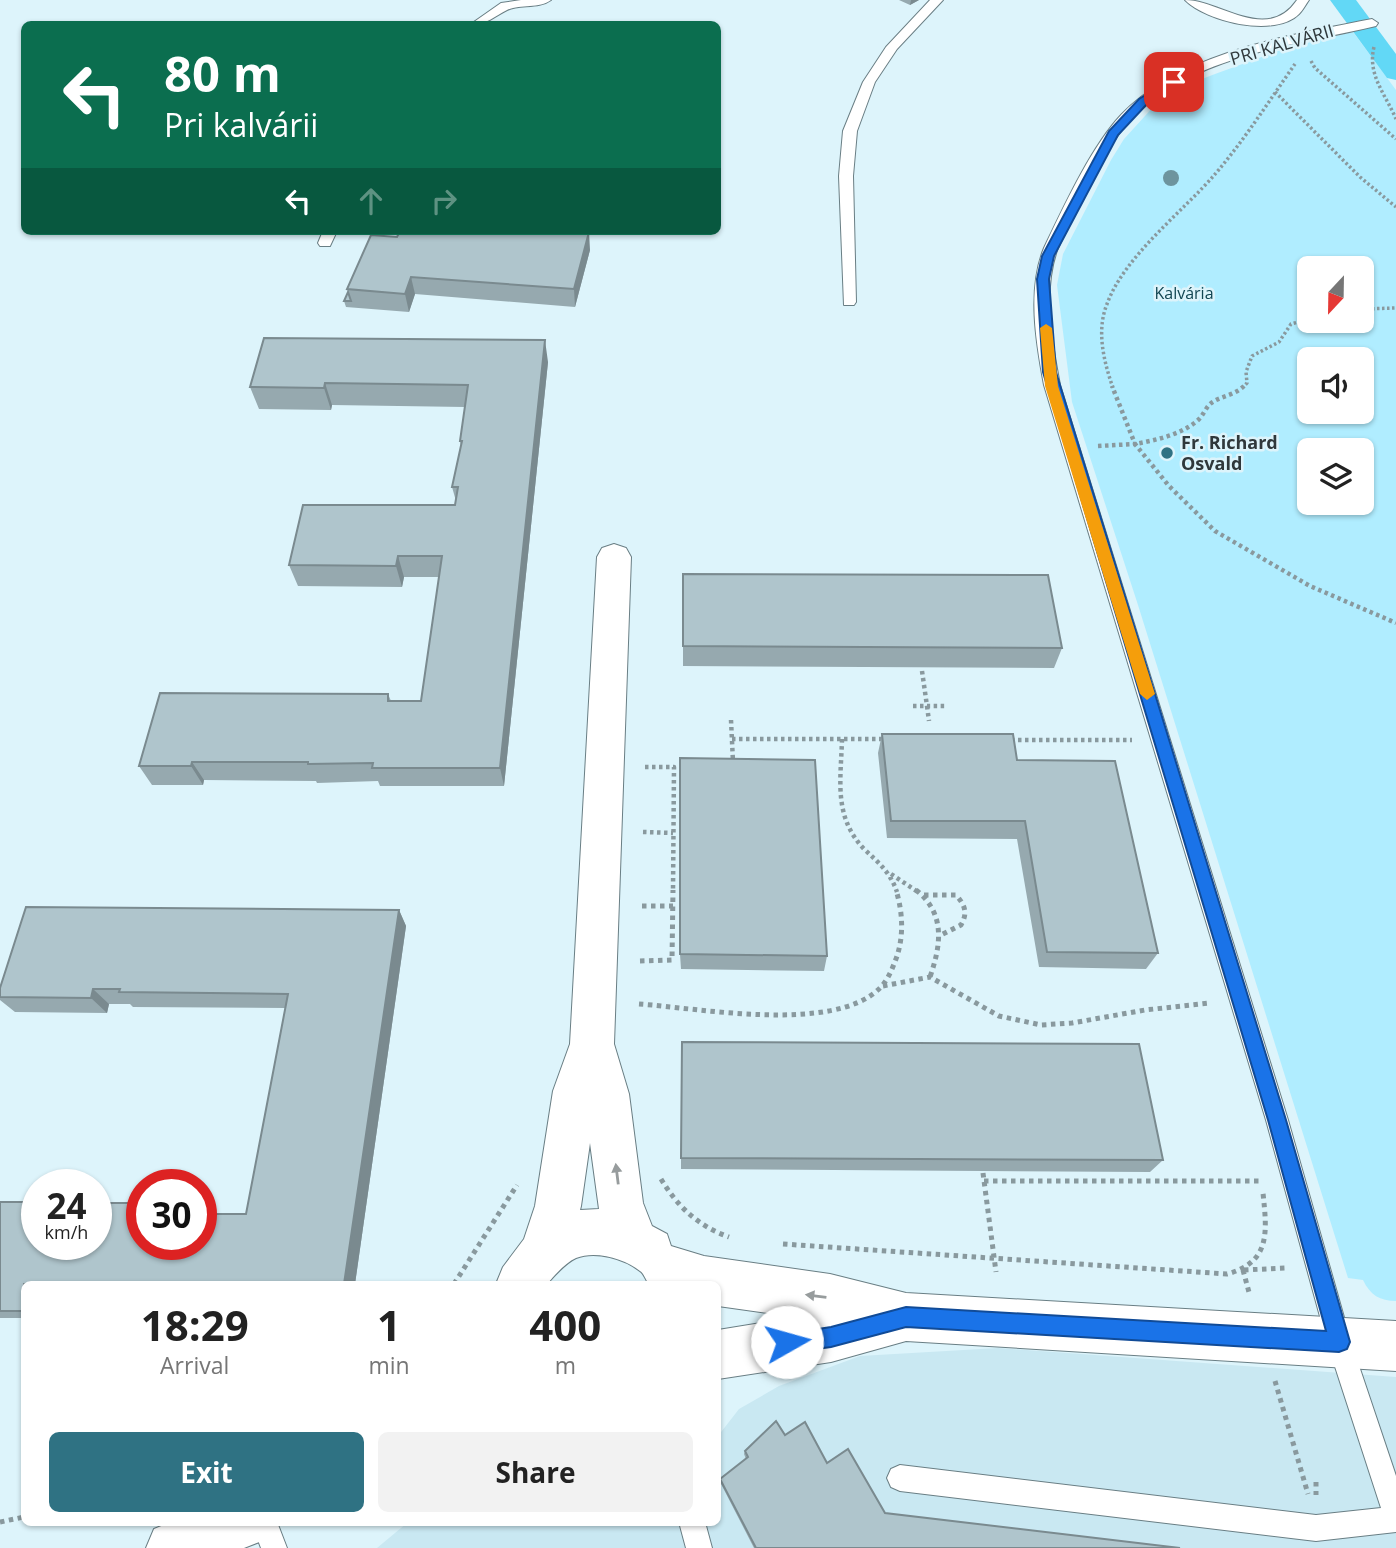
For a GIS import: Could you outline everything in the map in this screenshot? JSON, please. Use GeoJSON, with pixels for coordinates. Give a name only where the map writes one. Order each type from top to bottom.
{"type":"FeatureCollection","features":[{"type":"Feature","properties":{"kind":"street"},"geometry":{"type":"LineString","coordinates":[[532,1268],[558,1206],[575,1091],[592,1044],[614,557]]}},
{"type":"Feature","properties":{"kind":"street"},"geometry":{"type":"LineString","coordinates":[[592,1044],[607,1094],[620,1203],[656,1264]]}},
{"type":"Feature","properties":{"kind":"street"},"geometry":{"type":"LineString","coordinates":[[532,1268],[561,1241],[588,1233],[616,1233],[656,1264],[712,1281]]}},
{"type":"Feature","properties":{"kind":"street"},"geometry":{"type":"LineString","coordinates":[[721,1282],[830,1298],[906,1317],[1396,1346]]}},
{"type":"Feature","properties":{"kind":"street"},"geometry":{"type":"LineString","coordinates":[[721,1354],[831,1337],[906,1317]]}},
{"type":"Feature","properties":{"kind":"street"},"geometry":{"type":"LineString","coordinates":[[173,1548],[232,1526]]}},
{"type":"Feature","properties":{"kind":"lane"},"geometry":{"type":"LineString","coordinates":[[482,21],[505,6],[545,0]]}},
{"type":"Feature","properties":{"kind":"lane"},"geometry":{"type":"LineString","coordinates":[[849,302],[846,176],[850,131],[869,82],[892,47],[937,0]]}},
{"type":"Feature","properties":{"kind":"lane"},"geometry":{"type":"LineString","coordinates":[[1191,0],[1204,10],[1226,17],[1266,22],[1290,17],[1303,0]]}},
{"type":"Feature","properties":{"kind":"lane","name":"PRI KALVÁRII"},"geometry":{"type":"LineString","coordinates":[[1372,23],[1338,29],[1235,57],[1174,82],[1143,101],[1126,117],[1104,147],[1044,266],[1049,372],[1269,1094],[1339,1342],[1396,1517]]}},
{"type":"Feature","properties":{"kind":"lane"},"geometry":{"type":"LineString","coordinates":[[900,1478],[1316,1528],[1396,1517]]}},
{"type":"Feature","properties":{"kind":"lane"},"geometry":{"type":"LineString","coordinates":[[266,1526],[274,1548]]}},
{"type":"Feature","properties":{"kind":"lane"},"geometry":{"type":"LineString","coordinates":[[693,1526],[699,1548]]}},
{"type":"Feature","properties":{"kind":"path"},"geometry":{"type":"LineString","coordinates":[[1375,45],[1370,56],[1377,85],[1396,119]]}},
{"type":"Feature","properties":{"kind":"path"},"geometry":{"type":"LineString","coordinates":[[1310,59],[1315,68],[1396,139]]}},
{"type":"Feature","properties":{"kind":"path"},"geometry":{"type":"LineString","coordinates":[[1297,61],[1218,172],[1124,275],[1106,305],[1102,341],[1109,385],[1135,444],[1169,486],[1216,531],[1310,586],[1396,622]]}},
{"type":"Feature","properties":{"kind":"path"},"geometry":{"type":"LineString","coordinates":[[1275,91],[1360,177],[1396,207]]}},
{"type":"Feature","properties":{"kind":"path"},"geometry":{"type":"LineString","coordinates":[[1374,309],[1396,308]]}},
{"type":"Feature","properties":{"kind":"path"},"geometry":{"type":"LineString","coordinates":[[1072,448],[1135,444],[1168,438],[1206,414],[1211,403],[1237,393],[1247,383],[1246,372],[1252,356],[1279,342],[1291,324],[1297,322]]}},
{"type":"Feature","properties":{"kind":"path"},"geometry":{"type":"LineString","coordinates":[[922,671],[929,721]]}},
{"type":"Feature","properties":{"kind":"path"},"geometry":{"type":"LineString","coordinates":[[913,706],[945,706]]}},
{"type":"Feature","properties":{"kind":"path"},"geometry":{"type":"LineString","coordinates":[[731,720],[733,767]]}},
{"type":"Feature","properties":{"kind":"path"},"geometry":{"type":"LineString","coordinates":[[732,739],[894,740]]}},
{"type":"Feature","properties":{"kind":"path"},"geometry":{"type":"LineString","coordinates":[[842,739],[837,789],[843,818],[862,846],[890,873],[924,895],[936,915],[942,935],[930,977]]}},
{"type":"Feature","properties":{"kind":"path"},"geometry":{"type":"LineString","coordinates":[[999,740],[1140,740]]}},
{"type":"Feature","properties":{"kind":"path"},"geometry":{"type":"LineString","coordinates":[[1012,740],[1014,752]]}},
{"type":"Feature","properties":{"kind":"path"},"geometry":{"type":"LineString","coordinates":[[645,767],[686,767]]}},
{"type":"Feature","properties":{"kind":"path"},"geometry":{"type":"LineString","coordinates":[[640,961],[672,960],[674,767]]}},
{"type":"Feature","properties":{"kind":"path"},"geometry":{"type":"LineString","coordinates":[[643,832],[673,833]]}},
{"type":"Feature","properties":{"kind":"path"},"geometry":{"type":"LineString","coordinates":[[882,986],[901,941],[899,908],[890,873]]}},
{"type":"Feature","properties":{"kind":"path"},"geometry":{"type":"LineString","coordinates":[[924,895],[949,893],[956,895],[965,906],[966,919],[962,926],[955,932],[942,935]]}},
{"type":"Feature","properties":{"kind":"path"},"geometry":{"type":"LineString","coordinates":[[642,906],[673,906]]}},
{"type":"Feature","properties":{"kind":"path"},"geometry":{"type":"LineString","coordinates":[[639,1004],[671,1005],[749,1015],[800,1015],[845,1006],[865,998],[882,986],[930,977],[989,1011],[1009,1020],[1035,1026],[1061,1025],[1158,1007],[1217,1002]]}},
{"type":"Feature","properties":{"kind":"path"},"geometry":{"type":"LineString","coordinates":[[983,1173],[996,1272]]}},
{"type":"Feature","properties":{"kind":"path"},"geometry":{"type":"LineString","coordinates":[[660,1177],[678,1206],[693,1220],[727,1237],[738,1239]]}},
{"type":"Feature","properties":{"kind":"path"},"geometry":{"type":"LineString","coordinates":[[984,1181],[1266,1180],[1264,1246],[1254,1261],[1243,1270]]}},
{"type":"Feature","properties":{"kind":"path"},"geometry":{"type":"LineString","coordinates":[[456,1281],[519,1182]]}},
{"type":"Feature","properties":{"kind":"path"},"geometry":{"type":"LineString","coordinates":[[771,1243],[1227,1274],[1243,1270],[1318,1268]]}},
{"type":"Feature","properties":{"kind":"path"},"geometry":{"type":"LineString","coordinates":[[1273,1374],[1308,1497]]}},
{"type":"Feature","properties":{"kind":"path"},"geometry":{"type":"LineString","coordinates":[[0,1522],[21,1518]]}},
{"type":"Feature","properties":{"kind":"shaded area"},"geometry":{"type":"Polygon","coordinates":[[[998,1348],[1396,1377],[1396,1548],[377,1548],[403,1526],[721,1526],[721,1432],[739,1409],[779,1386],[860,1356],[998,1348]]]}},
{"type":"Feature","properties":{"kind":"green space","name":"Kalvária"},"geometry":{"type":"Polygon","coordinates":[[[1353,32],[1396,90],[1396,1301],[1376,1296],[1363,1280],[1348,1278],[1072,402],[1057,285],[1063,254],[1124,139],[1155,105],[1189,84],[1286,48],[1353,32]]]}},
{"type":"Feature","properties":{"kind":"building"},"geometry":{"type":"Polygon","coordinates":[[[371,235],[588,235],[574,289],[411,277],[405,294],[347,289],[371,235]]]}},
{"type":"Feature","properties":{"kind":"building"},"geometry":{"type":"Polygon","coordinates":[[[348,292],[351,301],[344,301],[348,292]]]}},
{"type":"Feature","properties":{"kind":"building"},"geometry":{"type":"Polygon","coordinates":[[[264,338],[545,340],[500,768],[372,768],[373,763],[308,762],[192,762],[191,766],[139,766],[160,693],[388,694],[388,701],[421,701],[442,556],[398,556],[396,566],[289,565],[303,505],[455,505],[458,487],[452,487],[462,441],[468,385],[325,383],[324,388],[250,387],[264,338]]]}},
{"type":"Feature","properties":{"kind":"building"},"geometry":{"type":"Polygon","coordinates":[[[683,574],[1048,575],[1062,648],[683,646],[683,574]]]}},
{"type":"Feature","properties":{"kind":"building"},"geometry":{"type":"Polygon","coordinates":[[[882,734],[1013,734],[1017,760],[1115,761],[1158,953],[1047,952],[1025,821],[891,821],[882,734]]]}},
{"type":"Feature","properties":{"kind":"building"},"geometry":{"type":"Polygon","coordinates":[[[680,758],[815,760],[827,956],[680,954],[680,758]]]}},
{"type":"Feature","properties":{"kind":"building"},"geometry":{"type":"Polygon","coordinates":[[[26,907],[399,910],[344,1281],[21,1281],[21,1311],[0,1311],[0,1202],[21,1202],[21,1260],[112,1260],[112,1203],[126,1203],[126,1260],[217,1260],[217,1214],[246,1214],[288,994],[119,992],[120,989],[93,989],[91,998],[0,997],[0,988],[26,907]]]}},
{"type":"Feature","properties":{"kind":"building"},"geometry":{"type":"Polygon","coordinates":[[[682,1042],[1139,1044],[1163,1160],[681,1158],[682,1042]]]}},
{"type":"Feature","properties":{"kind":"building"},"geometry":{"type":"Polygon","coordinates":[[[776,1421],[785,1435],[805,1422],[827,1463],[848,1449],[885,1513],[1180,1548],[756,1548],[721,1481],[748,1457],[745,1451],[776,1421]]]}},
{"type":"Feature","properties":{"kind":"waterway"},"geometry":{"type":"LineString","coordinates":[[1343,0],[1396,72]]}},
{"type":"Feature","properties":{"kind":"slow traffic"},"geometry":{"type":"LineString","coordinates":[[1046,328],[1052,386],[1147,694]]}},
{"type":"Feature","properties":{"kind":"place","name":"Fr. Richard Osvald"},"geometry":{"type":"Point","coordinates":[1167,453]}},
{"type":"Feature","properties":{"kind":"route"},"geometry":{"type":"LineString","coordinates":[[787,1342],[831,1337],[906,1317],[1339,1342],[1277,1120],[1049,372],[1043,279],[1048,256],[1113,133],[1143,101],[1174,82]]}}]}
